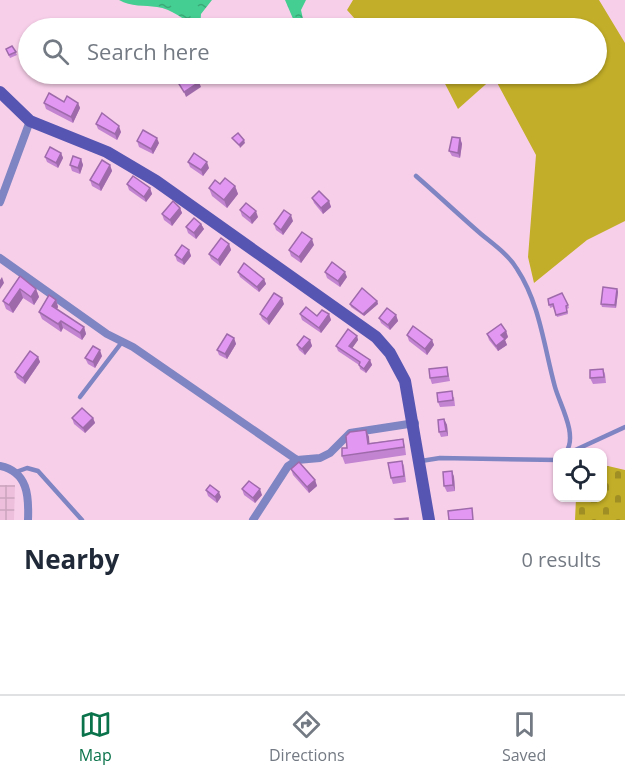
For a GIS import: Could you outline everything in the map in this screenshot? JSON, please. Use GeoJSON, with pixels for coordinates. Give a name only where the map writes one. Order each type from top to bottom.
{"type":"FeatureCollection","features":[{"type":"Feature","properties":{"kind":"street"},"geometry":{"type":"LineString","coordinates":[[0,92],[30,121],[107,152],[131,165],[376,337],[390,353],[405,381],[415,423],[429,520]]}},
{"type":"Feature","properties":{"kind":"street"},"geometry":{"type":"LineString","coordinates":[[0,201],[30,121]]}},
{"type":"Feature","properties":{"kind":"street"},"geometry":{"type":"LineString","coordinates":[[0,258],[297,460]]}},
{"type":"Feature","properties":{"kind":"street"},"geometry":{"type":"LineString","coordinates":[[253,520],[288,466],[297,460],[320,458],[330,453],[350,433],[415,423]]}},
{"type":"Feature","properties":{"kind":"street"},"geometry":{"type":"LineString","coordinates":[[0,466],[16,472],[24,481],[28,494],[28,520]]}},
{"type":"Feature","properties":{"kind":"lane"},"geometry":{"type":"LineString","coordinates":[[416,176],[500,250],[516,267],[543,331],[555,386],[570,436],[569,448]]}},
{"type":"Feature","properties":{"kind":"lane"},"geometry":{"type":"LineString","coordinates":[[80,397],[122,342]]}},
{"type":"Feature","properties":{"kind":"lane"},"geometry":{"type":"LineString","coordinates":[[581,448],[625,427]]}},
{"type":"Feature","properties":{"kind":"lane"},"geometry":{"type":"LineString","coordinates":[[421,461],[440,458],[553,460]]}},
{"type":"Feature","properties":{"kind":"lane"},"geometry":{"type":"LineString","coordinates":[[16,472],[27,468],[38,471],[82,520]]}},
{"type":"Feature","properties":{"kind":"shaded area"},"geometry":{"type":"Polygon","coordinates":[[[0,485],[15,485],[14,520],[0,520],[0,485]]]}},
{"type":"Feature","properties":{"kind":"green space"},"geometry":{"type":"Polygon","coordinates":[[[353,0],[599,0],[625,43],[625,221],[587,240],[534,283],[528,257],[536,155],[498,84],[607,84],[607,18],[354,18],[347,10],[353,0]]]}},
{"type":"Feature","properties":{"kind":"green space"},"geometry":{"type":"Polygon","coordinates":[[[445,84],[486,84],[458,109],[445,84]]]}},
{"type":"Feature","properties":{"kind":"green space"},"geometry":{"type":"Polygon","coordinates":[[[607,466],[625,470],[625,520],[575,520],[576,502],[607,502],[607,466]]]}},
{"type":"Feature","properties":{"kind":"water"},"geometry":{"type":"Polygon","coordinates":[[[119,0],[212,0],[201,14],[201,18],[182,18],[157,7],[119,0]]]}},
{"type":"Feature","properties":{"kind":"water"},"geometry":{"type":"Polygon","coordinates":[[[285,0],[306,0],[301,10],[303,18],[293,18],[285,0]]]}},
{"type":"Feature","properties":{"kind":"building"},"geometry":{"type":"Polygon","coordinates":[[[12,46],[16,52],[9,55],[6,49],[12,46]]]}},
{"type":"Feature","properties":{"kind":"building"},"geometry":{"type":"Polygon","coordinates":[[[179,84],[196,84],[184,92],[179,84]]]}},
{"type":"Feature","properties":{"kind":"building"},"geometry":{"type":"Polygon","coordinates":[[[49,93],[64,102],[67,96],[78,103],[71,117],[44,103],[49,93]]]}},
{"type":"Feature","properties":{"kind":"building"},"geometry":{"type":"Polygon","coordinates":[[[102,113],[119,126],[115,134],[96,124],[102,113]]]}},
{"type":"Feature","properties":{"kind":"building"},"geometry":{"type":"Polygon","coordinates":[[[143,130],[157,138],[151,149],[137,141],[143,130]]]}},
{"type":"Feature","properties":{"kind":"building"},"geometry":{"type":"Polygon","coordinates":[[[238,133],[244,140],[239,145],[232,138],[238,133]]]}},
{"type":"Feature","properties":{"kind":"building"},"geometry":{"type":"Polygon","coordinates":[[[452,137],[460,138],[458,153],[449,151],[452,137]]]}},
{"type":"Feature","properties":{"kind":"building"},"geometry":{"type":"Polygon","coordinates":[[[50,147],[61,153],[56,163],[45,157],[50,147]]]}},
{"type":"Feature","properties":{"kind":"building"},"geometry":{"type":"Polygon","coordinates":[[[194,153],[207,162],[201,170],[188,162],[194,153]]]}},
{"type":"Feature","properties":{"kind":"building"},"geometry":{"type":"Polygon","coordinates":[[[73,156],[81,159],[78,168],[70,165],[73,156]]]}},
{"type":"Feature","properties":{"kind":"building"},"geometry":{"type":"Polygon","coordinates":[[[102,160],[110,165],[99,185],[90,180],[102,160]]]}},
{"type":"Feature","properties":{"kind":"building"},"geometry":{"type":"Polygon","coordinates":[[[133,176],[150,188],[144,197],[127,184],[133,176]]]}},
{"type":"Feature","properties":{"kind":"building"},"geometry":{"type":"Polygon","coordinates":[[[225,178],[235,186],[224,200],[209,188],[215,180],[220,184],[225,178]]]}},
{"type":"Feature","properties":{"kind":"building"},"geometry":{"type":"Polygon","coordinates":[[[319,191],[329,201],[321,208],[312,198],[319,191]]]}},
{"type":"Feature","properties":{"kind":"building"},"geometry":{"type":"Polygon","coordinates":[[[173,201],[180,208],[170,220],[162,214],[173,201]]]}},
{"type":"Feature","properties":{"kind":"building"},"geometry":{"type":"Polygon","coordinates":[[[246,203],[256,211],[250,218],[240,210],[246,203]]]}},
{"type":"Feature","properties":{"kind":"building"},"geometry":{"type":"Polygon","coordinates":[[[284,210],[291,215],[281,230],[274,224],[284,210]]]}},
{"type":"Feature","properties":{"kind":"building"},"geometry":{"type":"Polygon","coordinates":[[[194,218],[201,224],[194,233],[186,227],[194,218]]]}},
{"type":"Feature","properties":{"kind":"building"},"geometry":{"type":"Polygon","coordinates":[[[302,232],[312,239],[299,257],[289,250],[302,232]]]}},
{"type":"Feature","properties":{"kind":"building"},"geometry":{"type":"Polygon","coordinates":[[[221,238],[229,244],[218,260],[209,254],[221,238]]]}},
{"type":"Feature","properties":{"kind":"building"},"geometry":{"type":"Polygon","coordinates":[[[182,245],[189,250],[182,260],[175,255],[182,245]]]}},
{"type":"Feature","properties":{"kind":"building"},"geometry":{"type":"Polygon","coordinates":[[[332,262],[345,272],[338,281],[325,272],[332,262]]]}},
{"type":"Feature","properties":{"kind":"building"},"geometry":{"type":"Polygon","coordinates":[[[244,263],[264,279],[257,287],[238,272],[244,263]]]}},
{"type":"Feature","properties":{"kind":"building"},"geometry":{"type":"Polygon","coordinates":[[[20,276],[36,289],[31,297],[20,289],[9,305],[3,301],[20,276]]]}},
{"type":"Feature","properties":{"kind":"building"},"geometry":{"type":"Polygon","coordinates":[[[603,287],[617,289],[615,305],[601,304],[603,287]]]}},
{"type":"Feature","properties":{"kind":"building"},"geometry":{"type":"Polygon","coordinates":[[[362,288],[377,301],[363,314],[350,304],[362,288]]]}},
{"type":"Feature","properties":{"kind":"building"},"geometry":{"type":"Polygon","coordinates":[[[274,293],[282,298],[267,319],[260,314],[274,293]]]}},
{"type":"Feature","properties":{"kind":"building"},"geometry":{"type":"Polygon","coordinates":[[[562,293],[568,305],[566,306],[567,312],[556,315],[553,304],[549,305],[548,299],[562,293]]]}},
{"type":"Feature","properties":{"kind":"building"},"geometry":{"type":"Polygon","coordinates":[[[49,295],[56,300],[52,306],[84,327],[80,333],[61,321],[58,324],[39,312],[49,295]]]}},
{"type":"Feature","properties":{"kind":"building"},"geometry":{"type":"Polygon","coordinates":[[[306,307],[317,316],[322,310],[329,314],[319,328],[300,314],[306,307]]]}},
{"type":"Feature","properties":{"kind":"building"},"geometry":{"type":"Polygon","coordinates":[[[387,308],[396,315],[388,325],[379,318],[387,308]]]}},
{"type":"Feature","properties":{"kind":"building"},"geometry":{"type":"Polygon","coordinates":[[[501,324],[506,331],[501,335],[505,339],[496,346],[487,334],[501,324]]]}},
{"type":"Feature","properties":{"kind":"building"},"geometry":{"type":"Polygon","coordinates":[[[413,326],[432,340],[425,349],[407,335],[413,326]]]}},
{"type":"Feature","properties":{"kind":"building"},"geometry":{"type":"Polygon","coordinates":[[[348,329],[357,336],[349,346],[370,360],[364,369],[359,365],[360,362],[336,346],[348,329]]]}},
{"type":"Feature","properties":{"kind":"building"},"geometry":{"type":"Polygon","coordinates":[[[227,334],[234,338],[225,354],[217,350],[227,334]]]}},
{"type":"Feature","properties":{"kind":"building"},"geometry":{"type":"Polygon","coordinates":[[[304,336],[310,340],[302,349],[297,345],[304,336]]]}},
{"type":"Feature","properties":{"kind":"building"},"geometry":{"type":"Polygon","coordinates":[[[93,346],[100,350],[93,362],[85,358],[93,346]]]}},
{"type":"Feature","properties":{"kind":"building"},"geometry":{"type":"Polygon","coordinates":[[[30,351],[38,357],[23,378],[15,372],[30,351]]]}},
{"type":"Feature","properties":{"kind":"building"},"geometry":{"type":"Polygon","coordinates":[[[447,367],[448,376],[430,378],[429,369],[447,367]]]}},
{"type":"Feature","properties":{"kind":"building"},"geometry":{"type":"Polygon","coordinates":[[[603,369],[604,377],[590,378],[590,370],[603,369]]]}},
{"type":"Feature","properties":{"kind":"building"},"geometry":{"type":"Polygon","coordinates":[[[452,391],[453,400],[438,402],[437,393],[452,391]]]}},
{"type":"Feature","properties":{"kind":"building"},"geometry":{"type":"Polygon","coordinates":[[[82,408],[93,418],[83,428],[72,418],[82,408]]]}},
{"type":"Feature","properties":{"kind":"building"},"geometry":{"type":"Polygon","coordinates":[[[444,419],[446,431],[439,432],[438,420],[444,419]]]}},
{"type":"Feature","properties":{"kind":"building"},"geometry":{"type":"Polygon","coordinates":[[[366,430],[368,444],[403,439],[404,447],[342,456],[342,448],[347,448],[346,436],[350,432],[366,430]]]}},
{"type":"Feature","properties":{"kind":"building"},"geometry":{"type":"Polygon","coordinates":[[[402,461],[404,476],[391,478],[388,463],[402,461]]]}},
{"type":"Feature","properties":{"kind":"building"},"geometry":{"type":"Polygon","coordinates":[[[299,462],[315,480],[307,487],[291,469],[299,462]]]}},
{"type":"Feature","properties":{"kind":"building"},"geometry":{"type":"Polygon","coordinates":[[[452,471],[453,485],[444,486],[443,472],[452,471]]]}},
{"type":"Feature","properties":{"kind":"building"},"geometry":{"type":"Polygon","coordinates":[[[249,481],[260,489],[253,498],[242,489],[249,481]]]}},
{"type":"Feature","properties":{"kind":"building"},"geometry":{"type":"Polygon","coordinates":[[[210,485],[219,492],[215,497],[206,490],[210,485]]]}},
{"type":"Feature","properties":{"kind":"building"},"geometry":{"type":"Polygon","coordinates":[[[472,508],[473,520],[449,520],[448,511],[472,508]]]}}]}
